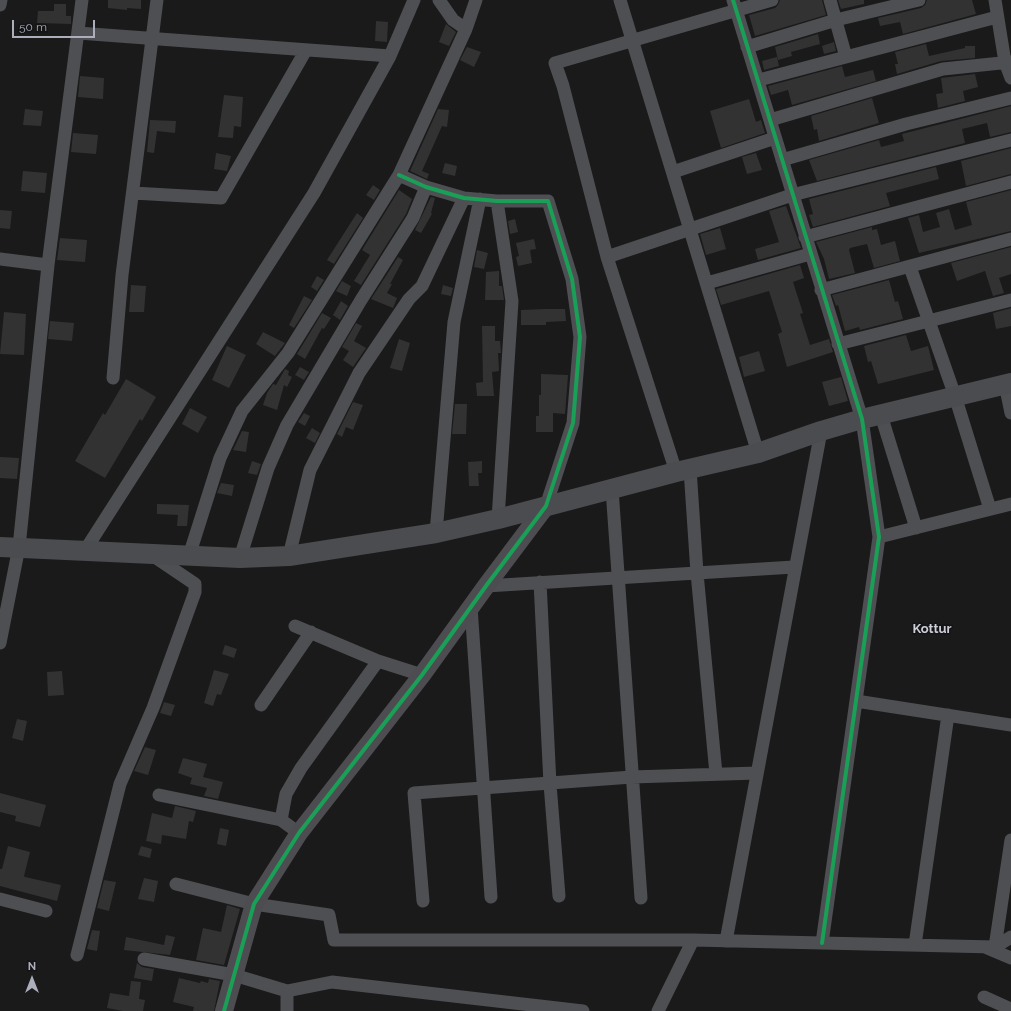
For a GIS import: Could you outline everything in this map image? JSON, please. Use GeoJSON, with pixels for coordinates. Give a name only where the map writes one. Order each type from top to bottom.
{"type":"FeatureCollection","features":[{"type":"Feature","properties":{"kind":"main road"},"geometry":{"type":"LineString","coordinates":[[10,547],[84,552],[240,558],[289,556],[436,533],[498,519],[758,453],[821,431],[871,417],[1008,384]]}},
{"type":"Feature","properties":{"kind":"street"},"geometry":{"type":"LineString","coordinates":[[0,5],[1,0]]}},
{"type":"Feature","properties":{"kind":"street"},"geometry":{"type":"LineString","coordinates":[[0,643],[10,547],[82,0]]}},
{"type":"Feature","properties":{"kind":"street"},"geometry":{"type":"LineString","coordinates":[[113,378],[122,275],[157,0]]}},
{"type":"Feature","properties":{"kind":"street"},"geometry":{"type":"LineString","coordinates":[[84,552],[172,412],[314,193],[390,56],[414,0]]}},
{"type":"Feature","properties":{"kind":"street"},"geometry":{"type":"LineString","coordinates":[[439,0],[453,20],[466,29]]}},
{"type":"Feature","properties":{"kind":"street"},"geometry":{"type":"LineString","coordinates":[[189,556],[220,458],[242,411],[288,354],[399,175],[466,29],[476,0]]}},
{"type":"Feature","properties":{"kind":"street"},"geometry":{"type":"LineString","coordinates":[[620,0],[758,453]]}},
{"type":"Feature","properties":{"kind":"street"},"geometry":{"type":"LineString","coordinates":[[716,774],[697,573],[683,471],[607,257],[563,86],[555,63],[632,40],[734,5],[772,0]]}},
{"type":"Feature","properties":{"kind":"street"},"geometry":{"type":"LineString","coordinates":[[830,0],[846,57]]}},
{"type":"Feature","properties":{"kind":"street"},"geometry":{"type":"LineString","coordinates":[[747,47],[836,20],[919,0]]}},
{"type":"Feature","properties":{"kind":"street"},"geometry":{"type":"LineString","coordinates":[[995,0],[997,17],[1011,78]]}},
{"type":"Feature","properties":{"kind":"street"},"geometry":{"type":"LineString","coordinates":[[734,5],[838,344],[871,417],[916,528]]}},
{"type":"Feature","properties":{"kind":"street"},"geometry":{"type":"LineString","coordinates":[[758,80],[997,17]]}},
{"type":"Feature","properties":{"kind":"street"},"geometry":{"type":"LineString","coordinates":[[78,33],[390,56]]}},
{"type":"Feature","properties":{"kind":"street"},"geometry":{"type":"LineString","coordinates":[[133,192],[221,198],[306,50]]}},
{"type":"Feature","properties":{"kind":"street"},"geometry":{"type":"LineString","coordinates":[[770,120],[943,70],[1008,62]]}},
{"type":"Feature","properties":{"kind":"street"},"geometry":{"type":"LineString","coordinates":[[782,160],[906,124],[1011,98]]}},
{"type":"Feature","properties":{"kind":"street"},"geometry":{"type":"LineString","coordinates":[[673,172],[775,138]]}},
{"type":"Feature","properties":{"kind":"street"},"geometry":{"type":"LineString","coordinates":[[607,257],[792,195],[1011,140]]}},
{"type":"Feature","properties":{"kind":"street"},"geometry":{"type":"LineString","coordinates":[[224,1011],[254,904],[300,833],[422,675],[546,506],[573,423],[580,336],[572,278],[548,201],[497,201],[464,198],[426,187],[399,175]]}},
{"type":"Feature","properties":{"kind":"street"},"geometry":{"type":"LineString","coordinates":[[805,238],[1011,182]]}},
{"type":"Feature","properties":{"kind":"street"},"geometry":{"type":"LineString","coordinates":[[240,558],[268,468],[287,425],[361,300],[414,218],[426,187]]}},
{"type":"Feature","properties":{"kind":"street"},"geometry":{"type":"LineString","coordinates":[[289,556],[310,470],[359,373],[409,299],[422,286],[464,198]]}},
{"type":"Feature","properties":{"kind":"street"},"geometry":{"type":"LineString","coordinates":[[436,533],[454,322],[480,199]]}},
{"type":"Feature","properties":{"kind":"street"},"geometry":{"type":"LineString","coordinates":[[497,201],[512,301],[498,519]]}},
{"type":"Feature","properties":{"kind":"street"},"geometry":{"type":"LineString","coordinates":[[821,290],[1011,239]]}},
{"type":"Feature","properties":{"kind":"street"},"geometry":{"type":"LineString","coordinates":[[707,283],[810,254]]}},
{"type":"Feature","properties":{"kind":"street"},"geometry":{"type":"LineString","coordinates":[[0,260],[48,265]]}},
{"type":"Feature","properties":{"kind":"street"},"geometry":{"type":"LineString","coordinates":[[910,267],[955,396],[990,509]]}},
{"type":"Feature","properties":{"kind":"street"},"geometry":{"type":"LineString","coordinates":[[838,344],[1011,300]]}},
{"type":"Feature","properties":{"kind":"street"},"geometry":{"type":"LineString","coordinates":[[1008,384],[1011,413]]}},
{"type":"Feature","properties":{"kind":"street"},"geometry":{"type":"LineString","coordinates":[[822,943],[879,538],[871,417]]}},
{"type":"Feature","properties":{"kind":"street"},"geometry":{"type":"LineString","coordinates":[[726,941],[794,567],[821,431]]}},
{"type":"Feature","properties":{"kind":"street"},"geometry":{"type":"LineString","coordinates":[[612,489],[641,898]]}},
{"type":"Feature","properties":{"kind":"street"},"geometry":{"type":"LineString","coordinates":[[879,538],[1011,504]]}},
{"type":"Feature","properties":{"kind":"street"},"geometry":{"type":"LineString","coordinates":[[77,955],[120,784],[153,708],[195,592],[195,584],[150,554]]}},
{"type":"Feature","properties":{"kind":"street"},"geometry":{"type":"LineString","coordinates":[[486,586],[794,567]]}},
{"type":"Feature","properties":{"kind":"street"},"geometry":{"type":"LineString","coordinates":[[540,582],[550,784],[559,896]]}},
{"type":"Feature","properties":{"kind":"street"},"geometry":{"type":"LineString","coordinates":[[471,607],[491,897]]}},
{"type":"Feature","properties":{"kind":"street"},"geometry":{"type":"LineString","coordinates":[[295,626],[378,662],[422,675]]}},
{"type":"Feature","properties":{"kind":"street"},"geometry":{"type":"LineString","coordinates":[[261,705],[311,632]]}},
{"type":"Feature","properties":{"kind":"street"},"geometry":{"type":"LineString","coordinates":[[281,820],[286,794],[302,768],[378,662]]}},
{"type":"Feature","properties":{"kind":"street"},"geometry":{"type":"LineString","coordinates":[[856,701],[1011,725]]}},
{"type":"Feature","properties":{"kind":"street"},"geometry":{"type":"LineString","coordinates":[[915,945],[948,715]]}},
{"type":"Feature","properties":{"kind":"street"},"geometry":{"type":"LineString","coordinates":[[423,901],[414,793],[632,777],[757,773]]}},
{"type":"Feature","properties":{"kind":"street"},"geometry":{"type":"LineString","coordinates":[[159,795],[281,820],[300,833]]}},
{"type":"Feature","properties":{"kind":"street"},"geometry":{"type":"LineString","coordinates":[[989,947],[1011,840]]}},
{"type":"Feature","properties":{"kind":"street"},"geometry":{"type":"LineString","coordinates":[[176,884],[254,904],[329,915],[334,940],[693,940],[915,945],[989,947],[1011,958]]}},
{"type":"Feature","properties":{"kind":"street"},"geometry":{"type":"LineString","coordinates":[[0,899],[46,911]]}},
{"type":"Feature","properties":{"kind":"street"},"geometry":{"type":"LineString","coordinates":[[989,947],[1011,937]]}},
{"type":"Feature","properties":{"kind":"street"},"geometry":{"type":"LineString","coordinates":[[658,1011],[693,940]]}},
{"type":"Feature","properties":{"kind":"street"},"geometry":{"type":"LineString","coordinates":[[144,959],[234,976],[287,991],[332,982],[583,1011]]}},
{"type":"Feature","properties":{"kind":"street"},"geometry":{"type":"LineString","coordinates":[[287,991],[287,1011]]}},
{"type":"Feature","properties":{"kind":"street"},"geometry":{"type":"LineString","coordinates":[[984,997],[1011,1009]]}},
{"type":"Feature","properties":{"kind":"building"},"geometry":{"type":"Polygon","coordinates":[[[108,0],[141,0],[141,9],[127,8],[127,10],[108,8],[108,0]]]}},
{"type":"Feature","properties":{"kind":"building"},"geometry":{"type":"Polygon","coordinates":[[[780,0],[822,0],[826,15],[755,36],[749,15],[775,8],[780,0]]]}},
{"type":"Feature","properties":{"kind":"building"},"geometry":{"type":"Polygon","coordinates":[[[838,0],[864,0],[864,4],[841,9],[838,0]]]}},
{"type":"Feature","properties":{"kind":"building"},"geometry":{"type":"Polygon","coordinates":[[[927,0],[972,0],[976,14],[903,34],[900,22],[880,26],[878,18],[921,8],[925,5],[927,0]]]}},
{"type":"Feature","properties":{"kind":"building"},"geometry":{"type":"Polygon","coordinates":[[[54,4],[66,4],[66,16],[71,16],[71,24],[37,23],[38,11],[54,11],[54,4]]]}},
{"type":"Feature","properties":{"kind":"building"},"geometry":{"type":"Polygon","coordinates":[[[376,21],[388,22],[387,42],[375,41],[376,21]]]}},
{"type":"Feature","properties":{"kind":"building"},"geometry":{"type":"Polygon","coordinates":[[[446,24],[456,32],[449,46],[439,42],[446,24]]]}},
{"type":"Feature","properties":{"kind":"building"},"geometry":{"type":"Polygon","coordinates":[[[818,34],[820,44],[791,52],[792,56],[778,60],[775,47],[818,34]]]}},
{"type":"Feature","properties":{"kind":"building"},"geometry":{"type":"Polygon","coordinates":[[[834,42],[836,51],[824,54],[822,46],[834,42]]]}},
{"type":"Feature","properties":{"kind":"building"},"geometry":{"type":"Polygon","coordinates":[[[926,44],[929,56],[965,48],[965,46],[975,46],[975,58],[941,61],[897,74],[895,64],[898,64],[895,52],[926,44]]]}},
{"type":"Feature","properties":{"kind":"building"},"geometry":{"type":"Polygon","coordinates":[[[467,47],[481,52],[474,67],[460,60],[467,47]]]}},
{"type":"Feature","properties":{"kind":"building"},"geometry":{"type":"Polygon","coordinates":[[[777,57],[779,66],[764,70],[762,61],[777,57]]]}},
{"type":"Feature","properties":{"kind":"building"},"geometry":{"type":"Polygon","coordinates":[[[842,66],[845,77],[873,70],[876,81],[792,105],[788,90],[771,95],[768,86],[842,66]]]}},
{"type":"Feature","properties":{"kind":"building"},"geometry":{"type":"Polygon","coordinates":[[[975,74],[978,87],[963,91],[965,101],[938,108],[936,94],[943,93],[941,78],[975,74]]]}},
{"type":"Feature","properties":{"kind":"building"},"geometry":{"type":"Polygon","coordinates":[[[80,76],[104,78],[103,99],[78,97],[80,76]]]}},
{"type":"Feature","properties":{"kind":"building"},"geometry":{"type":"Polygon","coordinates":[[[224,95],[243,97],[241,127],[234,126],[233,138],[218,137],[224,95]]]}},
{"type":"Feature","properties":{"kind":"building"},"geometry":{"type":"Polygon","coordinates":[[[872,98],[879,123],[819,141],[817,129],[814,130],[811,116],[872,98]]]}},
{"type":"Feature","properties":{"kind":"building"},"geometry":{"type":"Polygon","coordinates":[[[749,99],[756,122],[761,120],[765,133],[721,148],[710,111],[749,99]]]}},
{"type":"Feature","properties":{"kind":"building"},"geometry":{"type":"Polygon","coordinates":[[[1011,106],[1011,132],[990,137],[987,123],[962,129],[965,143],[817,181],[809,160],[879,140],[881,147],[904,141],[902,134],[1011,106]]]}},
{"type":"Feature","properties":{"kind":"building"},"geometry":{"type":"Polygon","coordinates":[[[25,109],[43,111],[41,126],[23,125],[25,109]]]}},
{"type":"Feature","properties":{"kind":"building"},"geometry":{"type":"Polygon","coordinates":[[[438,109],[449,110],[447,127],[442,126],[422,171],[429,174],[427,179],[410,171],[438,109]]]}},
{"type":"Feature","properties":{"kind":"building"},"geometry":{"type":"Polygon","coordinates":[[[150,120],[176,121],[175,133],[157,131],[154,153],[147,152],[150,120]]]}},
{"type":"Feature","properties":{"kind":"building"},"geometry":{"type":"Polygon","coordinates":[[[73,133],[98,135],[96,154],[71,152],[73,133]]]}},
{"type":"Feature","properties":{"kind":"building"},"geometry":{"type":"Polygon","coordinates":[[[1011,148],[1011,174],[966,186],[961,161],[1011,148]]]}},
{"type":"Feature","properties":{"kind":"building"},"geometry":{"type":"Polygon","coordinates":[[[216,153],[231,156],[227,171],[214,169],[216,153]]]}},
{"type":"Feature","properties":{"kind":"building"},"geometry":{"type":"Polygon","coordinates":[[[756,153],[762,170],[747,174],[742,157],[756,153]]]}},
{"type":"Feature","properties":{"kind":"building"},"geometry":{"type":"Polygon","coordinates":[[[445,163],[457,166],[455,176],[442,173],[445,163]]]}},
{"type":"Feature","properties":{"kind":"building"},"geometry":{"type":"Polygon","coordinates":[[[936,167],[939,179],[886,193],[890,206],[813,227],[809,215],[813,214],[809,199],[936,167]]]}},
{"type":"Feature","properties":{"kind":"building"},"geometry":{"type":"Polygon","coordinates":[[[23,171],[47,173],[45,193],[21,191],[23,171]]]}},
{"type":"Feature","properties":{"kind":"building"},"geometry":{"type":"Polygon","coordinates":[[[373,185],[380,190],[374,200],[366,195],[373,185]]]}},
{"type":"Feature","properties":{"kind":"building"},"geometry":{"type":"Polygon","coordinates":[[[399,190],[412,199],[406,214],[361,285],[354,281],[370,255],[362,250],[399,190]]]}},
{"type":"Feature","properties":{"kind":"building"},"geometry":{"type":"Polygon","coordinates":[[[1011,190],[1011,231],[919,253],[908,218],[919,215],[923,232],[940,227],[936,213],[949,209],[955,230],[972,225],[966,202],[1011,190]]]}},
{"type":"Feature","properties":{"kind":"building"},"geometry":{"type":"Polygon","coordinates":[[[431,197],[435,198],[432,214],[421,233],[415,230],[431,197]]]}},
{"type":"Feature","properties":{"kind":"building"},"geometry":{"type":"Polygon","coordinates":[[[786,206],[801,248],[758,260],[755,249],[779,242],[769,211],[786,206]]]}},
{"type":"Feature","properties":{"kind":"building"},"geometry":{"type":"Polygon","coordinates":[[[0,210],[12,211],[10,229],[0,228],[0,210]]]}},
{"type":"Feature","properties":{"kind":"building"},"geometry":{"type":"Polygon","coordinates":[[[357,213],[363,218],[334,264],[327,260],[357,213]]]}},
{"type":"Feature","properties":{"kind":"building"},"geometry":{"type":"Polygon","coordinates":[[[515,219],[518,232],[510,234],[508,221],[515,219]]]}},
{"type":"Feature","properties":{"kind":"building"},"geometry":{"type":"Polygon","coordinates":[[[872,227],[872,230],[877,229],[881,245],[895,241],[900,261],[874,268],[867,244],[850,248],[849,250],[855,273],[829,279],[824,259],[816,242],[872,227]]]}},
{"type":"Feature","properties":{"kind":"building"},"geometry":{"type":"Polygon","coordinates":[[[720,228],[726,249],[706,255],[700,234],[720,228]]]}},
{"type":"Feature","properties":{"kind":"building"},"geometry":{"type":"Polygon","coordinates":[[[60,238],[87,240],[85,262],[57,260],[60,238]]]}},
{"type":"Feature","properties":{"kind":"building"},"geometry":{"type":"Polygon","coordinates":[[[534,239],[536,249],[530,250],[532,263],[518,266],[516,257],[519,256],[516,243],[534,239]]]}},
{"type":"Feature","properties":{"kind":"building"},"geometry":{"type":"Polygon","coordinates":[[[1011,247],[1011,274],[999,278],[1004,293],[993,296],[985,271],[957,281],[951,263],[1011,247]]]}},
{"type":"Feature","properties":{"kind":"building"},"geometry":{"type":"Polygon","coordinates":[[[477,250],[488,253],[484,269],[474,267],[477,250]]]}},
{"type":"Feature","properties":{"kind":"building"},"geometry":{"type":"Polygon","coordinates":[[[398,257],[403,260],[390,284],[392,284],[387,293],[397,298],[393,308],[371,299],[398,257]]]}},
{"type":"Feature","properties":{"kind":"building"},"geometry":{"type":"Polygon","coordinates":[[[800,265],[804,278],[793,282],[803,313],[800,314],[810,345],[829,339],[833,352],[787,367],[778,334],[782,332],[769,291],[721,305],[716,289],[800,265]]]}},
{"type":"Feature","properties":{"kind":"building"},"geometry":{"type":"Polygon","coordinates":[[[499,271],[499,286],[502,286],[504,300],[485,300],[486,272],[499,271]]]}},
{"type":"Feature","properties":{"kind":"building"},"geometry":{"type":"Polygon","coordinates":[[[317,276],[324,280],[317,291],[311,287],[317,276]]]}},
{"type":"Feature","properties":{"kind":"building"},"geometry":{"type":"Polygon","coordinates":[[[889,280],[895,302],[898,301],[903,319],[860,330],[859,327],[845,331],[838,305],[836,306],[832,295],[889,280]]]}},
{"type":"Feature","properties":{"kind":"building"},"geometry":{"type":"Polygon","coordinates":[[[342,281],[351,286],[347,296],[336,291],[342,281]]]}},
{"type":"Feature","properties":{"kind":"building"},"geometry":{"type":"Polygon","coordinates":[[[131,285],[146,286],[144,312],[129,312],[131,285]]]}},
{"type":"Feature","properties":{"kind":"building"},"geometry":{"type":"Polygon","coordinates":[[[443,285],[453,288],[451,296],[441,294],[443,285]]]}},
{"type":"Feature","properties":{"kind":"building"},"geometry":{"type":"Polygon","coordinates":[[[304,296],[312,300],[294,328],[289,325],[304,296]]]}},
{"type":"Feature","properties":{"kind":"building"},"geometry":{"type":"Polygon","coordinates":[[[341,301],[348,306],[340,320],[333,315],[341,301]]]}},
{"type":"Feature","properties":{"kind":"building"},"geometry":{"type":"Polygon","coordinates":[[[1011,308],[1011,326],[996,329],[993,313],[1011,308]]]}},
{"type":"Feature","properties":{"kind":"building"},"geometry":{"type":"Polygon","coordinates":[[[565,309],[566,321],[546,322],[546,325],[521,325],[521,310],[565,309]]]}},
{"type":"Feature","properties":{"kind":"building"},"geometry":{"type":"Polygon","coordinates":[[[4,312],[26,314],[24,355],[0,354],[4,312]]]}},
{"type":"Feature","properties":{"kind":"building"},"geometry":{"type":"Polygon","coordinates":[[[322,313],[331,318],[324,329],[322,328],[305,359],[297,354],[322,313]]]}},
{"type":"Feature","properties":{"kind":"building"},"geometry":{"type":"Polygon","coordinates":[[[50,321],[74,323],[72,341],[48,339],[50,321]]]}},
{"type":"Feature","properties":{"kind":"building"},"geometry":{"type":"Polygon","coordinates":[[[356,323],[362,326],[354,341],[366,348],[353,367],[343,360],[349,351],[342,347],[356,323]]]}},
{"type":"Feature","properties":{"kind":"building"},"geometry":{"type":"Polygon","coordinates":[[[482,326],[495,326],[495,341],[500,341],[501,353],[498,353],[499,371],[492,372],[494,396],[477,396],[476,383],[483,382],[482,326]]]}},
{"type":"Feature","properties":{"kind":"building"},"geometry":{"type":"Polygon","coordinates":[[[263,332],[285,343],[275,356],[256,344],[263,332]]]}},
{"type":"Feature","properties":{"kind":"building"},"geometry":{"type":"Polygon","coordinates":[[[906,335],[911,351],[928,346],[934,370],[878,384],[871,361],[868,362],[864,346],[906,335]]]}},
{"type":"Feature","properties":{"kind":"building"},"geometry":{"type":"Polygon","coordinates":[[[399,339],[410,343],[402,371],[390,368],[399,339]]]}},
{"type":"Feature","properties":{"kind":"building"},"geometry":{"type":"Polygon","coordinates":[[[227,346],[246,355],[229,388],[212,380],[227,346]]]}},
{"type":"Feature","properties":{"kind":"building"},"geometry":{"type":"Polygon","coordinates":[[[759,351],[765,371],[744,377],[739,357],[759,351]]]}},
{"type":"Feature","properties":{"kind":"building"},"geometry":{"type":"Polygon","coordinates":[[[300,367],[309,372],[304,380],[295,375],[300,367]]]}},
{"type":"Feature","properties":{"kind":"building"},"geometry":{"type":"Polygon","coordinates":[[[285,369],[289,371],[288,375],[292,377],[287,387],[284,385],[277,410],[263,405],[267,393],[273,384],[276,385],[285,369]]]}},
{"type":"Feature","properties":{"kind":"building"},"geometry":{"type":"Polygon","coordinates":[[[541,374],[568,375],[565,414],[553,413],[553,432],[536,432],[536,416],[539,416],[539,395],[541,395],[541,374]]]}},
{"type":"Feature","properties":{"kind":"building"},"geometry":{"type":"Polygon","coordinates":[[[841,377],[848,401],[829,406],[822,382],[841,377]]]}},
{"type":"Feature","properties":{"kind":"building"},"geometry":{"type":"Polygon","coordinates":[[[126,379],[156,397],[142,421],[140,419],[105,478],[75,461],[103,413],[105,415],[126,379]]]}},
{"type":"Feature","properties":{"kind":"building"},"geometry":{"type":"Polygon","coordinates":[[[353,402],[363,405],[353,430],[346,427],[342,437],[337,434],[353,402]]]}},
{"type":"Feature","properties":{"kind":"building"},"geometry":{"type":"Polygon","coordinates":[[[455,404],[467,404],[466,434],[452,434],[455,404]]]}},
{"type":"Feature","properties":{"kind":"building"},"geometry":{"type":"Polygon","coordinates":[[[190,408],[207,417],[198,433],[182,424],[190,408]]]}},
{"type":"Feature","properties":{"kind":"building"},"geometry":{"type":"Polygon","coordinates":[[[304,413],[310,416],[305,426],[298,422],[304,413]]]}},
{"type":"Feature","properties":{"kind":"building"},"geometry":{"type":"Polygon","coordinates":[[[312,428],[320,433],[315,443],[306,438],[312,428]]]}},
{"type":"Feature","properties":{"kind":"building"},"geometry":{"type":"Polygon","coordinates":[[[242,431],[249,432],[246,452],[233,450],[242,431]]]}},
{"type":"Feature","properties":{"kind":"building"},"geometry":{"type":"Polygon","coordinates":[[[0,457],[19,458],[17,479],[0,478],[0,457]]]}},
{"type":"Feature","properties":{"kind":"building"},"geometry":{"type":"Polygon","coordinates":[[[252,461],[261,464],[257,475],[248,473],[252,461]]]}},
{"type":"Feature","properties":{"kind":"building"},"geometry":{"type":"Polygon","coordinates":[[[482,461],[482,473],[478,473],[479,486],[469,486],[468,462],[482,461]]]}},
{"type":"Feature","properties":{"kind":"building"},"geometry":{"type":"Polygon","coordinates":[[[221,483],[234,485],[232,496],[217,493],[221,483]]]}},
{"type":"Feature","properties":{"kind":"building"},"geometry":{"type":"Polygon","coordinates":[[[157,504],[189,505],[187,526],[177,526],[178,515],[157,514],[157,504]]]}},
{"type":"Feature","properties":{"kind":"building"},"geometry":{"type":"Polygon","coordinates":[[[225,645],[237,649],[234,658],[222,654],[225,645]]]}},
{"type":"Feature","properties":{"kind":"building"},"geometry":{"type":"Polygon","coordinates":[[[214,670],[229,674],[221,695],[217,694],[213,706],[204,703],[214,670]]]}},
{"type":"Feature","properties":{"kind":"building"},"geometry":{"type":"Polygon","coordinates":[[[62,671],[64,695],[48,696],[47,672],[62,671]]]}},
{"type":"Feature","properties":{"kind":"building"},"geometry":{"type":"Polygon","coordinates":[[[164,702],[175,705],[171,716],[160,713],[164,702]]]}},
{"type":"Feature","properties":{"kind":"building"},"geometry":{"type":"Polygon","coordinates":[[[17,719],[27,721],[23,741],[12,738],[17,719]]]}},
{"type":"Feature","properties":{"kind":"building"},"geometry":{"type":"Polygon","coordinates":[[[145,747],[156,750],[148,775],[134,771],[145,747]]]}},
{"type":"Feature","properties":{"kind":"building"},"geometry":{"type":"Polygon","coordinates":[[[183,758],[207,764],[203,777],[223,782],[218,799],[204,796],[207,788],[190,784],[192,778],[178,773],[183,758]]]}},
{"type":"Feature","properties":{"kind":"building"},"geometry":{"type":"Polygon","coordinates":[[[0,793],[46,805],[40,827],[15,821],[16,816],[0,812],[0,793]]]}},
{"type":"Feature","properties":{"kind":"building"},"geometry":{"type":"Polygon","coordinates":[[[175,806],[196,811],[193,822],[189,821],[186,839],[162,835],[161,844],[146,841],[152,813],[172,818],[175,806]]]}},
{"type":"Feature","properties":{"kind":"building"},"geometry":{"type":"Polygon","coordinates":[[[220,828],[229,830],[226,846],[217,844],[220,828]]]}},
{"type":"Feature","properties":{"kind":"building"},"geometry":{"type":"Polygon","coordinates":[[[8,846],[30,852],[25,877],[61,885],[57,901],[0,886],[0,869],[2,869],[8,846]]]}},
{"type":"Feature","properties":{"kind":"building"},"geometry":{"type":"Polygon","coordinates":[[[141,846],[152,849],[150,858],[138,855],[141,846]]]}},
{"type":"Feature","properties":{"kind":"building"},"geometry":{"type":"Polygon","coordinates":[[[144,878],[158,881],[154,902],[138,899],[144,878]]]}},
{"type":"Feature","properties":{"kind":"building"},"geometry":{"type":"Polygon","coordinates":[[[104,880],[116,882],[109,911],[97,908],[104,880]]]}},
{"type":"Feature","properties":{"kind":"building"},"geometry":{"type":"Polygon","coordinates":[[[227,905],[240,909],[224,965],[196,960],[203,928],[221,932],[227,905]]]}},
{"type":"Feature","properties":{"kind":"building"},"geometry":{"type":"Polygon","coordinates":[[[92,930],[100,931],[97,951],[87,949],[92,930]]]}},
{"type":"Feature","properties":{"kind":"building"},"geometry":{"type":"Polygon","coordinates":[[[166,935],[175,937],[170,955],[124,950],[126,937],[164,945],[166,935]]]}},
{"type":"Feature","properties":{"kind":"building"},"geometry":{"type":"Polygon","coordinates":[[[137,963],[142,967],[154,969],[152,981],[134,978],[137,963]]]}},
{"type":"Feature","properties":{"kind":"building"},"geometry":{"type":"Polygon","coordinates":[[[179,978],[200,983],[201,981],[208,983],[209,979],[220,981],[214,1011],[193,1011],[194,1007],[173,1002],[179,978]]]}},
{"type":"Feature","properties":{"kind":"building"},"geometry":{"type":"Polygon","coordinates":[[[131,981],[141,982],[139,999],[145,1000],[143,1011],[123,1011],[107,1008],[110,993],[129,996],[131,981]]]}},
{"type":"Feature","properties":{"kind":"cycle path"},"geometry":{"type":"LineString","coordinates":[[733,0],[862,419],[879,537],[822,943]]}},
{"type":"Feature","properties":{"kind":"cycle path"},"geometry":{"type":"LineString","coordinates":[[224,1011],[254,904],[299,833],[422,675],[546,506],[573,423],[580,337],[572,279],[548,201],[497,201],[464,198],[426,187],[399,175]]}},
{"type":"Feature","properties":{"kind":"district","name":"Kottur"},"geometry":{"type":"Point","coordinates":[932,629]}}]}
